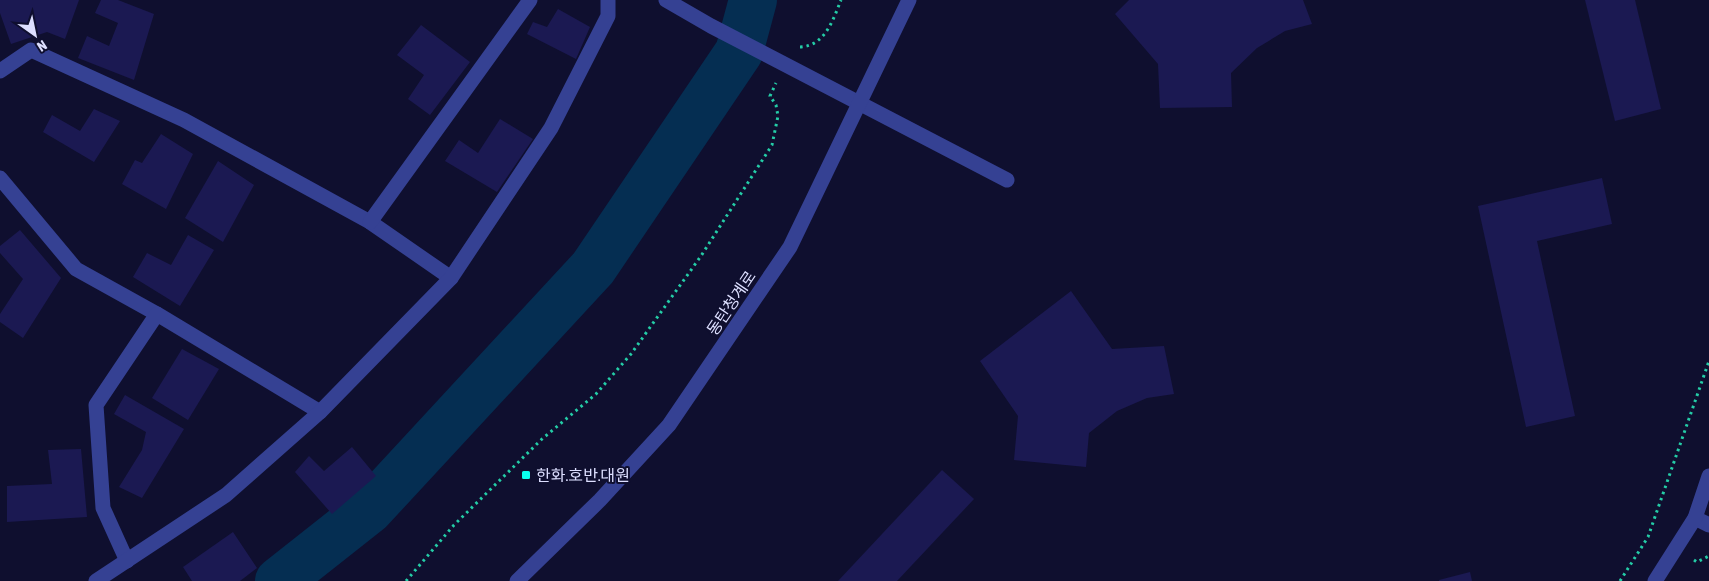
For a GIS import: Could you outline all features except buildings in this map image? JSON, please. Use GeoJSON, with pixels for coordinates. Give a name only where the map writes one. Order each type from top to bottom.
{"type":"FeatureCollection","features":[{"type":"Feature","properties":{"kind":"street"},"geometry":{"type":"LineString","coordinates":[[370,222],[530,0]]}},
{"type":"Feature","properties":{"kind":"street"},"geometry":{"type":"LineString","coordinates":[[96,581],[226,495],[320,412],[451,278],[551,128],[608,16],[608,0]]}},
{"type":"Feature","properties":{"kind":"street"},"geometry":{"type":"LineString","coordinates":[[666,0],[711,26],[1007,180]]}},
{"type":"Feature","properties":{"kind":"street","name":"동탄청계로"},"geometry":{"type":"LineString","coordinates":[[517,581],[600,500],[669,425],[790,247],[909,0]]}},
{"type":"Feature","properties":{"kind":"street"},"geometry":{"type":"LineString","coordinates":[[0,72],[31,50],[184,120],[370,222],[451,278]]}},
{"type":"Feature","properties":{"kind":"street"},"geometry":{"type":"LineString","coordinates":[[0,178],[76,268],[157,314],[320,412]]}},
{"type":"Feature","properties":{"kind":"street"},"geometry":{"type":"LineString","coordinates":[[127,561],[103,508],[96,405],[157,314]]}},
{"type":"Feature","properties":{"kind":"street"},"geometry":{"type":"LineString","coordinates":[[1655,581],[1694,518],[1709,476]]}},
{"type":"Feature","properties":{"kind":"street"},"geometry":{"type":"LineString","coordinates":[[1694,518],[1709,525]]}},
{"type":"Feature","properties":{"kind":"path"},"geometry":{"type":"LineString","coordinates":[[794,47],[812,45],[823,36],[832,24],[841,0]]}},
{"type":"Feature","properties":{"kind":"path"},"geometry":{"type":"LineString","coordinates":[[406,581],[454,525],[542,439],[596,394],[631,354],[701,256],[772,145],[778,116],[776,105],[770,96]]}},
{"type":"Feature","properties":{"kind":"path"},"geometry":{"type":"LineString","coordinates":[[1620,581],[1648,537],[1709,361]]}},
{"type":"Feature","properties":{"kind":"path"},"geometry":{"type":"LineString","coordinates":[[1697,562],[1709,556]]}},
{"type":"Feature","properties":{"kind":"waterway"},"geometry":{"type":"LineString","coordinates":[[279,581],[369,510],[593,268],[739,52],[753,0]]}},
{"type":"Feature","properties":{"kind":"place","name":"한화.호반.대원"},"geometry":{"type":"Point","coordinates":[526,475]}}]}
